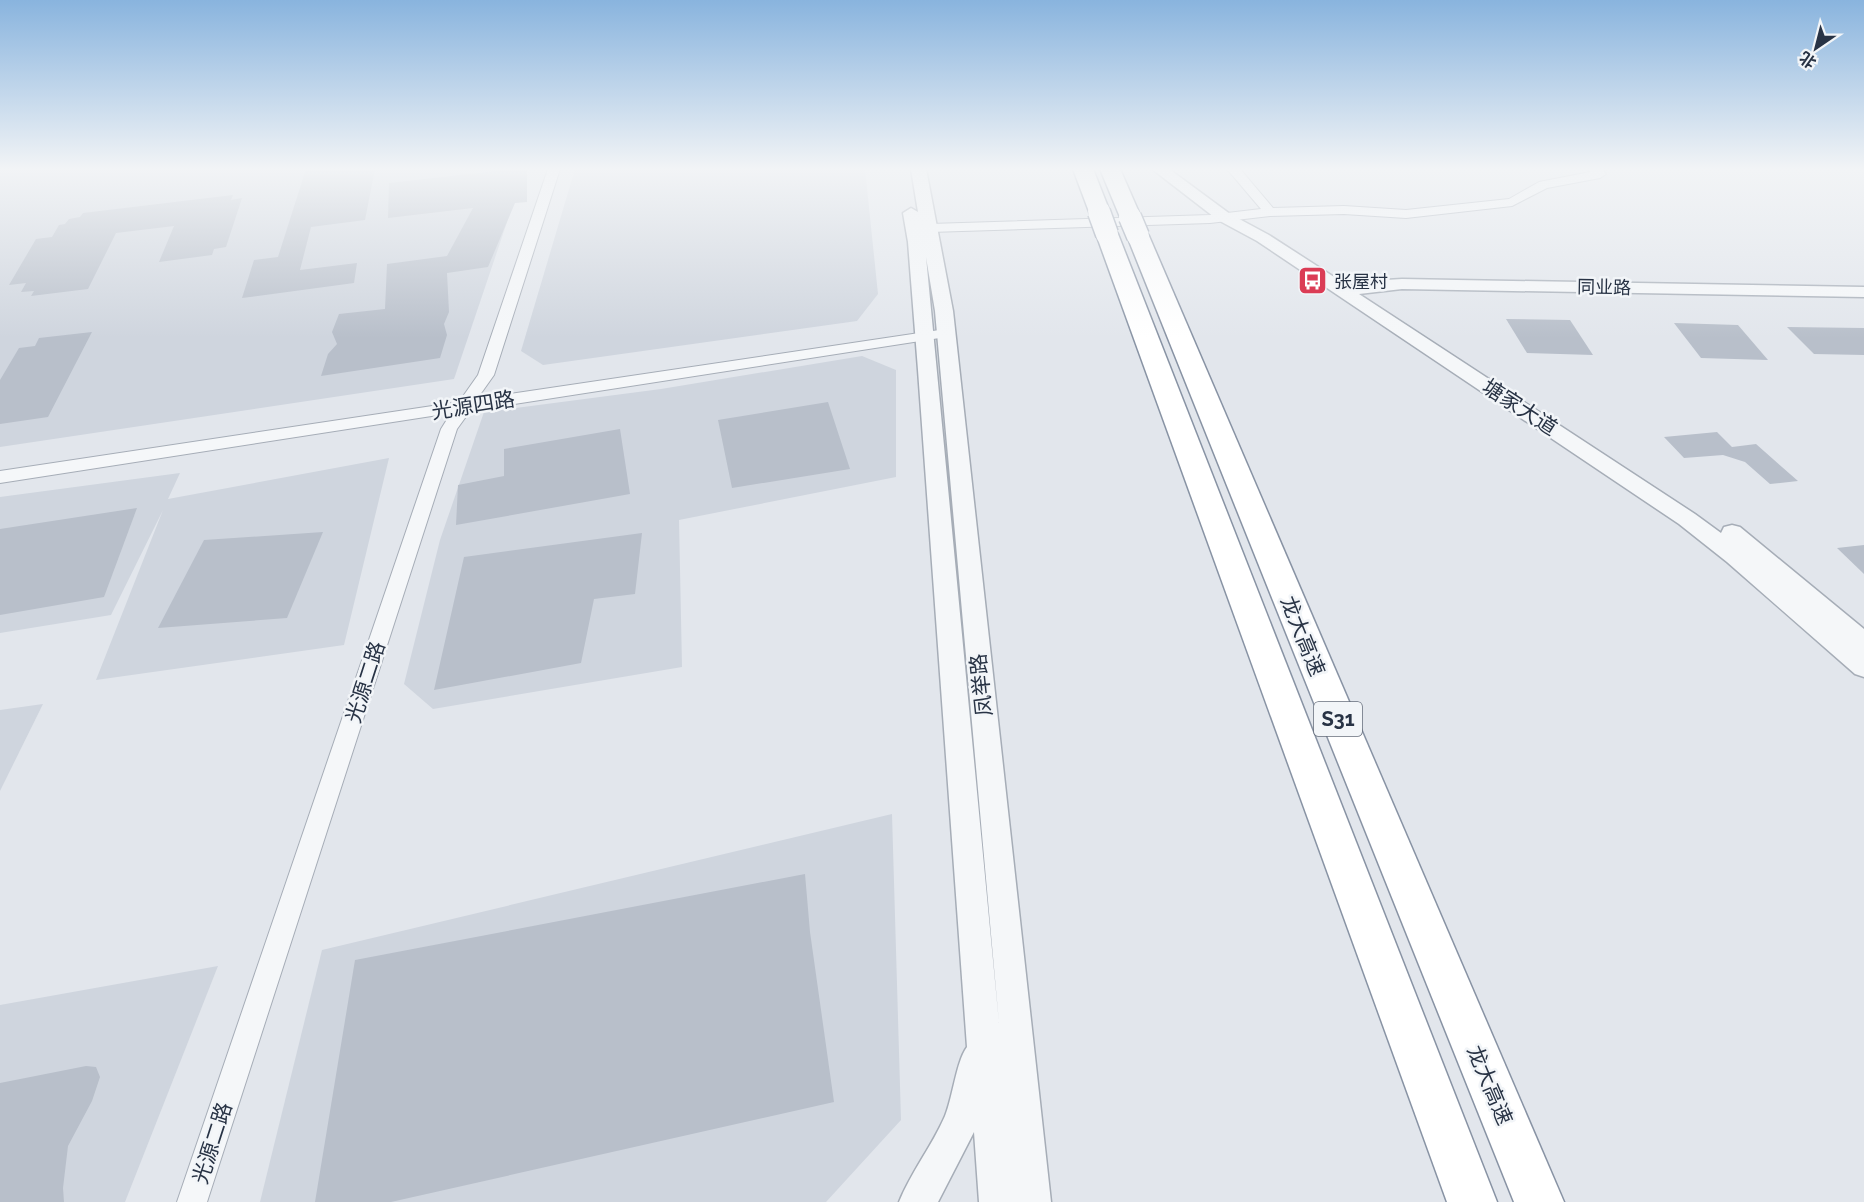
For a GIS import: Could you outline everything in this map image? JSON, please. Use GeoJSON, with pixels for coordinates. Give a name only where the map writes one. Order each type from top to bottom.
{"type":"FeatureCollection","features":[{"type":"Feature","properties":{"kind":"highway","name":"龙大高速"},"geometry":{"type":"LineString","coordinates":[[1118,225],[1472,1202]]}},
{"type":"Feature","properties":{"kind":"highway","name":"龙大高速"},"geometry":{"type":"LineString","coordinates":[[1118,225],[1539,1202]]}},
{"type":"Feature","properties":{"kind":"street","name":"光源二路"},"geometry":{"type":"LineString","coordinates":[[192,1202],[445,440],[449,429],[486,375],[536,225]]}},
{"type":"Feature","properties":{"kind":"street","name":"凤举路"},"geometry":{"type":"LineString","coordinates":[[913,225],[935,331],[1033,1202]]}},
{"type":"Feature","properties":{"kind":"street"},"geometry":{"type":"LineString","coordinates":[[930,228],[1020,225]]}},
{"type":"Feature","properties":{"kind":"street","name":"塘家大道"},"geometry":{"type":"LineString","coordinates":[[1257,225],[1279,234],[1361,295],[1687,519],[1743,562],[1864,668]]}},
{"type":"Feature","properties":{"kind":"street","name":"凤举路"},"geometry":{"type":"LineString","coordinates":[[930,228],[982,1027],[997,1202]]}},
{"type":"Feature","properties":{"kind":"street","name":"同业路"},"geometry":{"type":"LineString","coordinates":[[1361,295],[1402,284],[1864,292]]}},
{"type":"Feature","properties":{"kind":"street","name":"同业路"},"geometry":{"type":"LineString","coordinates":[[1361,295],[1409,293],[1864,300]]}},
{"type":"Feature","properties":{"kind":"street","name":"塘家大道"},"geometry":{"type":"LineString","coordinates":[[1361,295],[1728,530],[1777,568],[1864,643]]}},
{"type":"Feature","properties":{"kind":"street","name":"光源四路"},"geometry":{"type":"LineString","coordinates":[[0,465],[469,400],[935,331]]}},
{"type":"Feature","properties":{"kind":"street","name":"光源四路"},"geometry":{"type":"LineString","coordinates":[[0,477],[469,400]]}},
{"type":"Feature","properties":{"kind":"street"},"geometry":{"type":"LineString","coordinates":[[917,1202],[948,1148],[966,1109],[976,1073],[982,1027]]}},
{"type":"Feature","properties":{"kind":"shaded area"},"geometry":{"type":"Polygon","coordinates":[[[0,225],[506,225],[454,379],[0,447],[0,225]]]}},
{"type":"Feature","properties":{"kind":"shaded area"},"geometry":{"type":"Polygon","coordinates":[[[558,225],[871,225],[878,294],[857,321],[543,365],[521,351],[558,225]]]}},
{"type":"Feature","properties":{"kind":"shaded area"},"geometry":{"type":"Polygon","coordinates":[[[862,356],[896,370],[896,477],[679,520],[682,667],[433,709],[404,684],[440,540],[484,412],[661,389],[862,356]]]}},
{"type":"Feature","properties":{"kind":"shaded area"},"geometry":{"type":"Polygon","coordinates":[[[389,458],[344,645],[96,680],[163,510],[111,615],[0,633],[0,497],[180,473],[168,499],[389,458]]]}},
{"type":"Feature","properties":{"kind":"shaded area"},"geometry":{"type":"Polygon","coordinates":[[[43,704],[0,791],[0,710],[43,704]]]}},
{"type":"Feature","properties":{"kind":"shaded area"},"geometry":{"type":"Polygon","coordinates":[[[892,814],[901,1120],[826,1202],[260,1202],[322,950],[892,814]]]}},
{"type":"Feature","properties":{"kind":"shaded area"},"geometry":{"type":"Polygon","coordinates":[[[218,966],[125,1202],[0,1202],[0,1005],[218,966]]]}},
{"type":"Feature","properties":{"kind":"building"},"geometry":{"type":"Polygon","coordinates":[[[59,225],[233,225],[226,247],[214,249],[212,255],[159,262],[174,226],[116,233],[88,289],[31,296],[34,291],[21,292],[26,283],[9,285],[36,239],[52,237],[59,225]]]}},
{"type":"Feature","properties":{"kind":"building"},"geometry":{"type":"Polygon","coordinates":[[[288,225],[326,225],[311,227],[300,270],[357,263],[354,283],[242,298],[254,260],[278,257],[288,225]]]}},
{"type":"Feature","properties":{"kind":"building"},"geometry":{"type":"Polygon","coordinates":[[[464,225],[506,225],[488,267],[447,273],[449,312],[444,324],[447,335],[440,358],[321,376],[328,354],[337,344],[332,332],[339,314],[385,309],[387,264],[447,256],[464,225]]]}},
{"type":"Feature","properties":{"kind":"building"},"geometry":{"type":"Polygon","coordinates":[[[1506,319],[1570,320],[1593,355],[1527,353],[1506,319]]]}},
{"type":"Feature","properties":{"kind":"building"},"geometry":{"type":"Polygon","coordinates":[[[1674,323],[1738,325],[1768,360],[1701,358],[1674,323]]]}},
{"type":"Feature","properties":{"kind":"building"},"geometry":{"type":"Polygon","coordinates":[[[1787,327],[1864,328],[1864,355],[1814,354],[1787,327]]]}},
{"type":"Feature","properties":{"kind":"building"},"geometry":{"type":"Polygon","coordinates":[[[92,332],[48,417],[0,424],[0,380],[19,348],[35,346],[39,338],[92,332]]]}},
{"type":"Feature","properties":{"kind":"building"},"geometry":{"type":"Polygon","coordinates":[[[828,402],[850,469],[732,488],[718,420],[828,402]]]}},
{"type":"Feature","properties":{"kind":"building"},"geometry":{"type":"Polygon","coordinates":[[[620,429],[630,494],[456,525],[458,485],[504,476],[504,449],[620,429]]]}},
{"type":"Feature","properties":{"kind":"building"},"geometry":{"type":"Polygon","coordinates":[[[1717,432],[1732,447],[1756,444],[1798,481],[1770,484],[1745,462],[1723,455],[1684,458],[1664,437],[1717,432]]]}},
{"type":"Feature","properties":{"kind":"building"},"geometry":{"type":"Polygon","coordinates":[[[137,508],[104,597],[0,615],[0,529],[137,508]]]}},
{"type":"Feature","properties":{"kind":"building"},"geometry":{"type":"Polygon","coordinates":[[[323,532],[287,618],[158,628],[204,540],[323,532]]]}},
{"type":"Feature","properties":{"kind":"building"},"geometry":{"type":"Polygon","coordinates":[[[642,533],[635,594],[594,599],[581,663],[434,690],[464,557],[642,533]]]}},
{"type":"Feature","properties":{"kind":"building"},"geometry":{"type":"Polygon","coordinates":[[[1864,545],[1864,574],[1837,548],[1864,545]]]}},
{"type":"Feature","properties":{"kind":"building"},"geometry":{"type":"Polygon","coordinates":[[[805,874],[810,932],[834,1102],[391,1202],[315,1202],[355,960],[805,874]]]}},
{"type":"Feature","properties":{"kind":"building"},"geometry":{"type":"Polygon","coordinates":[[[86,1066],[96,1067],[100,1077],[92,1101],[68,1146],[63,1188],[64,1202],[0,1202],[0,1083],[86,1066]]]}},
{"type":"Feature","properties":{"kind":"place","name":"张屋村"},"geometry":{"type":"Point","coordinates":[1313,281]}}]}
